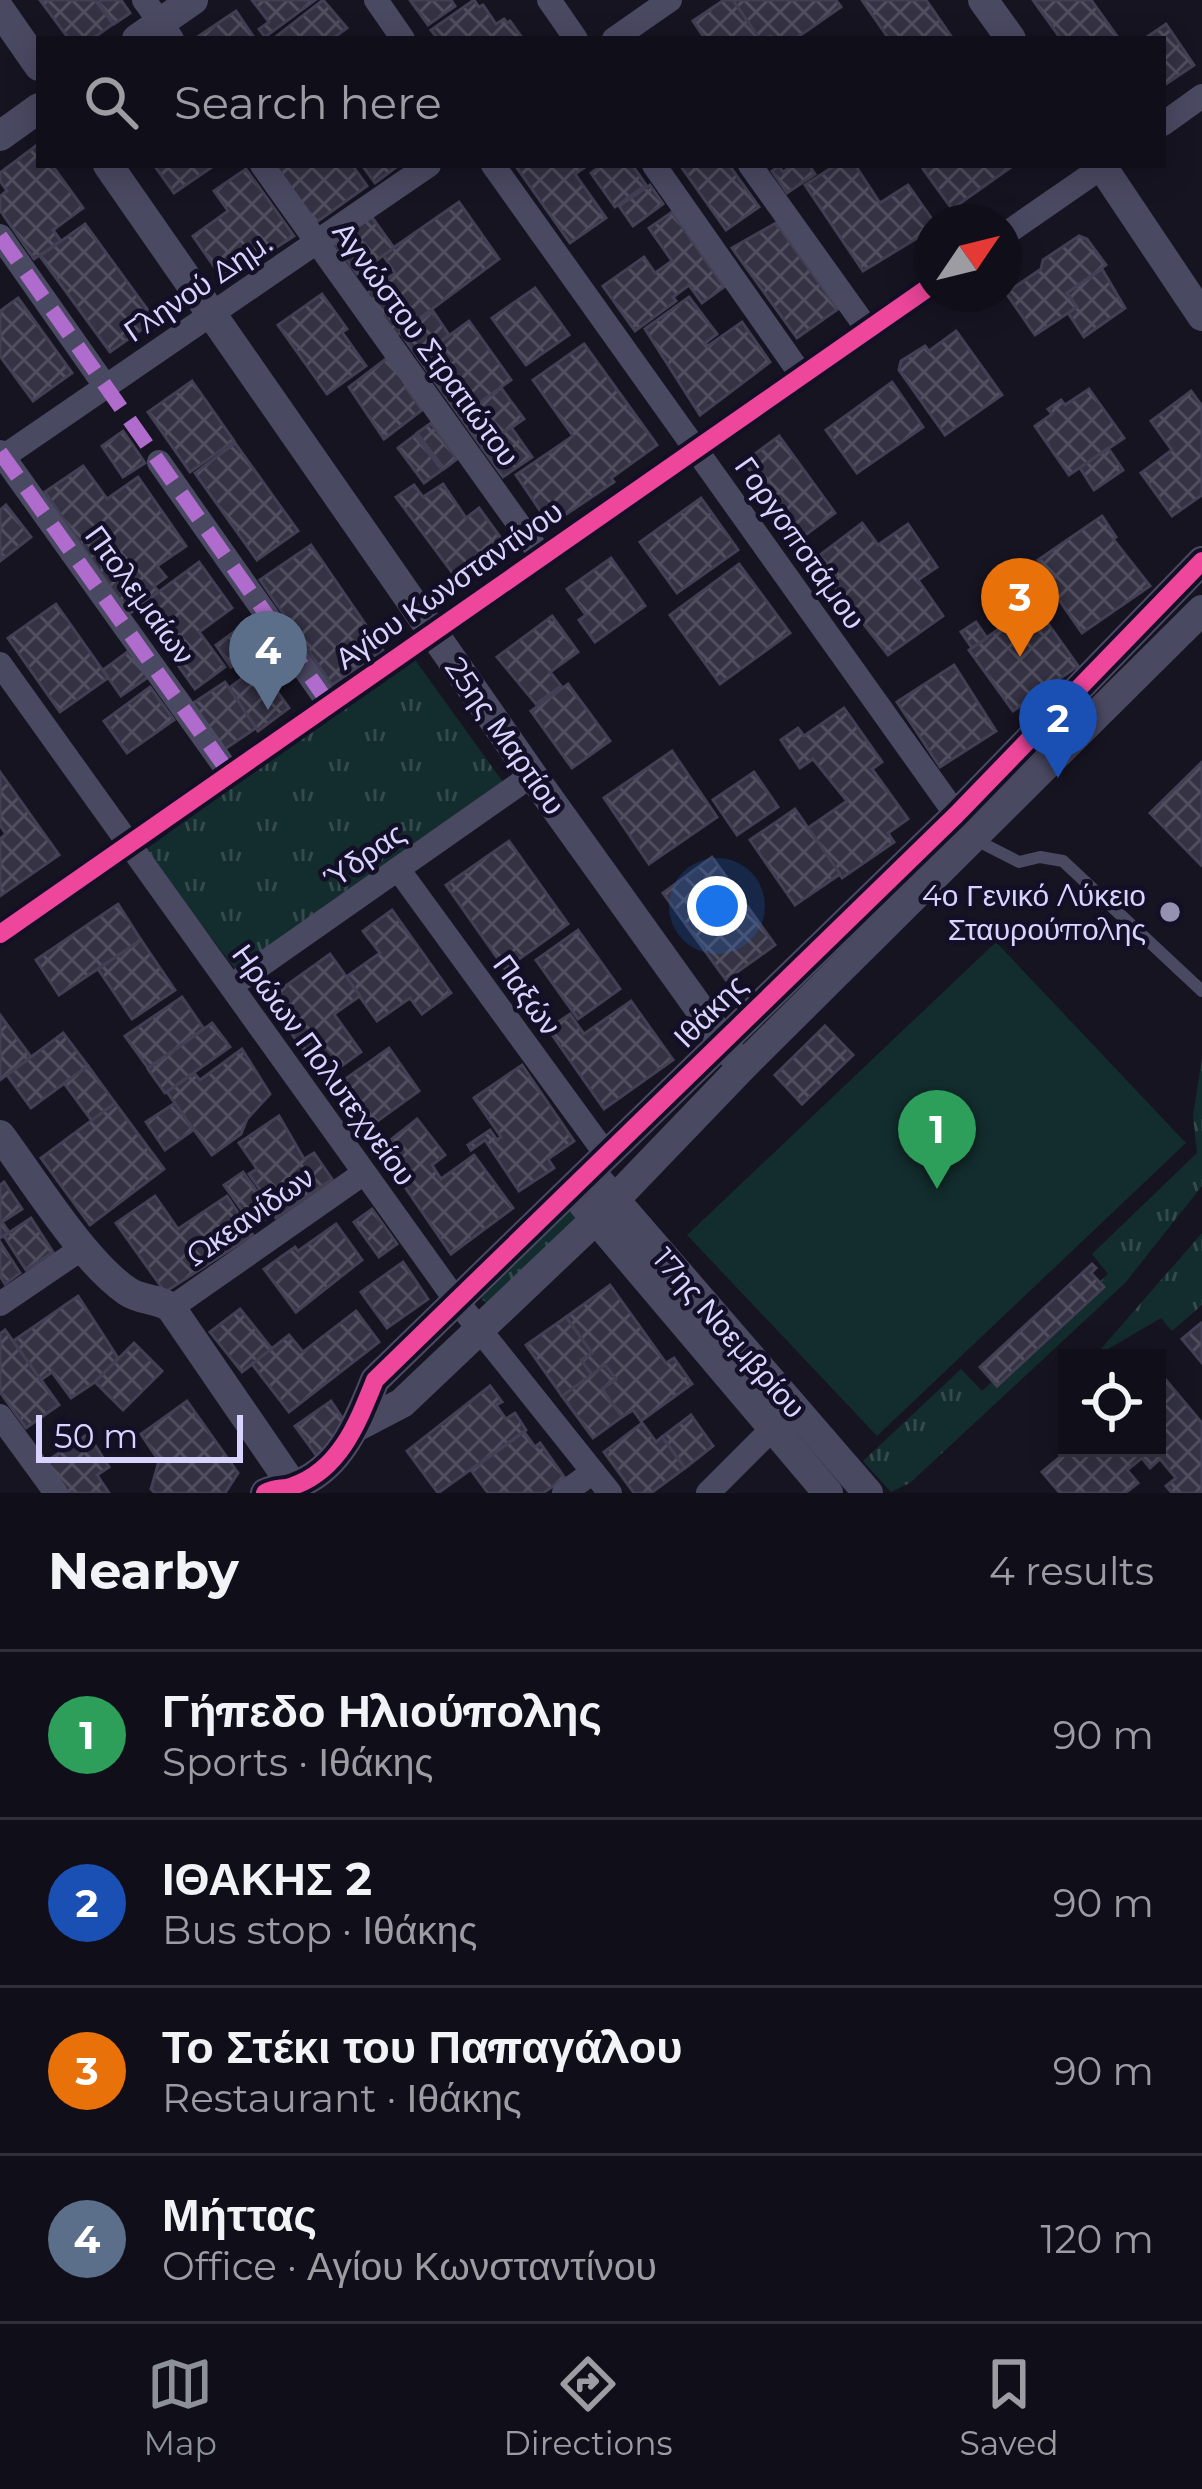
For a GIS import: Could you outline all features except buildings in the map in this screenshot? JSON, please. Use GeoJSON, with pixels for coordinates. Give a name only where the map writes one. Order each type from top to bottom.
{"type":"FeatureCollection","features":[{"type":"Feature","properties":{"kind":"street"},"geometry":{"type":"LineString","coordinates":[[153,25],[193,0]]}},
{"type":"Feature","properties":{"kind":"street"},"geometry":{"type":"LineString","coordinates":[[376,0],[402,36]]}},
{"type":"Feature","properties":{"kind":"street"},"geometry":{"type":"LineString","coordinates":[[550,0],[574,36]]}},
{"type":"Feature","properties":{"kind":"street"},"geometry":{"type":"LineString","coordinates":[[618,36],[670,0]]}},
{"type":"Feature","properties":{"kind":"street"},"geometry":{"type":"LineString","coordinates":[[983,0],[1009,36]]}},
{"type":"Feature","properties":{"kind":"street"},"geometry":{"type":"LineString","coordinates":[[0,10],[36,62]]}},
{"type":"Feature","properties":{"kind":"street"},"geometry":{"type":"LineString","coordinates":[[646,17],[659,36]]}},
{"type":"Feature","properties":{"kind":"street"},"geometry":{"type":"LineString","coordinates":[[1166,122],[1202,97]]}},
{"type":"Feature","properties":{"kind":"street"},"geometry":{"type":"LineString","coordinates":[[0,136],[36,110]]}},
{"type":"Feature","properties":{"kind":"street","name":"25ης Μαρτίου"},"geometry":{"type":"LineString","coordinates":[[110,168],[532,775],[742,1067]]}},
{"type":"Feature","properties":{"kind":"street","name":"Αγνώστου Στρατιώτου"},"geometry":{"type":"LineString","coordinates":[[264,168],[542,557]]}},
{"type":"Feature","properties":{"kind":"street","name":"Γληνού Δημ."},"geometry":{"type":"LineString","coordinates":[[1,456],[425,168]]}},
{"type":"Feature","properties":{"kind":"street","name":"Γοργοποτάμου"},"geometry":{"type":"LineString","coordinates":[[495,168],[965,827]]}},
{"type":"Feature","properties":{"kind":"street"},"geometry":{"type":"LineString","coordinates":[[656,168],[802,376]]}},
{"type":"Feature","properties":{"kind":"street"},"geometry":{"type":"LineString","coordinates":[[752,168],[868,330]]}},
{"type":"Feature","properties":{"kind":"street"},"geometry":{"type":"LineString","coordinates":[[1022,222],[1100,168]]}},
{"type":"Feature","properties":{"kind":"street"},"geometry":{"type":"LineString","coordinates":[[1104,168],[1202,316]]}},
{"type":"Feature","properties":{"kind":"street"},"geometry":{"type":"LineString","coordinates":[[0,236],[106,387]]}},
{"type":"Feature","properties":{"kind":"street","name":"Αγίου Κωνσταντίνου"},"geometry":{"type":"LineString","coordinates":[[0,934],[914,298]]}},
{"type":"Feature","properties":{"kind":"street","name":"Πτολεμαίων"},"geometry":{"type":"LineString","coordinates":[[1,456],[230,774]]}},
{"type":"Feature","properties":{"kind":"street"},"geometry":{"type":"LineString","coordinates":[[159,462],[329,705]]}},
{"type":"Feature","properties":{"kind":"street","name":"Ιθάκης"},"geometry":{"type":"LineString","coordinates":[[356,1427],[402,1402],[605,1209],[965,827],[1202,561]]}},
{"type":"Feature","properties":{"kind":"street","name":"Ιθάκης"},"geometry":{"type":"LineString","coordinates":[[279,1490],[339,1454],[356,1427],[374,1381],[590,1174],[721,1040],[965,827],[1202,610]]}},
{"type":"Feature","properties":{"kind":"street","name":"Ηρώων Πολυτεχνείου"},"geometry":{"type":"LineString","coordinates":[[0,664],[455,1300],[610,1493]]}},
{"type":"Feature","properties":{"kind":"street","name":"Ύδρας"},"geometry":{"type":"LineString","coordinates":[[231,986],[532,775]]}},
{"type":"Feature","properties":{"kind":"street","name":"Παξών"},"geometry":{"type":"LineString","coordinates":[[398,869],[590,1174]]}},
{"type":"Feature","properties":{"kind":"street"},"geometry":{"type":"LineString","coordinates":[[0,1135],[84,1247],[127,1291],[171,1308],[279,1490]]}},
{"type":"Feature","properties":{"kind":"street","name":"Ωκεανίδων"},"geometry":{"type":"LineString","coordinates":[[171,1308],[364,1172]]}},
{"type":"Feature","properties":{"kind":"street","name":"17ης Νοεμβρίου"},"geometry":{"type":"LineString","coordinates":[[590,1174],[605,1209],[783,1419],[866,1492]]}},
{"type":"Feature","properties":{"kind":"street"},"geometry":{"type":"LineString","coordinates":[[0,1304],[84,1247]]}},
{"type":"Feature","properties":{"kind":"street"},"geometry":{"type":"LineString","coordinates":[[0,1416],[56,1493]]}},
{"type":"Feature","properties":{"kind":"street"},"geometry":{"type":"LineString","coordinates":[[708,1493],[783,1419]]}},
{"type":"Feature","properties":{"kind":"street","name":"17ης Νοεμβρίου"},"geometry":{"type":"LineString","coordinates":[[783,1419],[828,1493]]}},
{"type":"Feature","properties":{"kind":"street"},"geometry":{"type":"LineString","coordinates":[[564,1493],[593,1472]]}},
{"type":"Feature","properties":{"kind":"lane"},"geometry":{"type":"LineString","coordinates":[[965,827],[1019,862],[1040,857],[1063,861],[1202,991]]}},
{"type":"Feature","properties":{"kind":"green space"},"geometry":{"type":"Polygon","coordinates":[[[413,657],[508,789],[382,884],[235,969],[145,850],[413,657]]]}},
{"type":"Feature","properties":{"kind":"green space"},"geometry":{"type":"Polygon","coordinates":[[[996,942],[1186,1143],[877,1436],[687,1235],[996,942]]]}},
{"type":"Feature","properties":{"kind":"green space"},"geometry":{"type":"Polygon","coordinates":[[[1202,1058],[1202,1186],[1125,1283],[910,1483],[891,1492],[863,1461],[961,1369],[982,1391],[1108,1274],[1092,1254],[1197,1153],[1193,1116],[1202,1058]]]}},
{"type":"Feature","properties":{"kind":"green space"},"geometry":{"type":"Polygon","coordinates":[[[570,1206],[583,1220],[493,1311],[481,1298],[570,1206]]]}},
{"type":"Feature","properties":{"kind":"green space"},"geometry":{"type":"Polygon","coordinates":[[[1202,1233],[1202,1305],[1172,1331],[1161,1318],[1101,1349],[1202,1233]]]}},
{"type":"Feature","properties":{"kind":"marked path"},"geometry":{"type":"LineString","coordinates":[[0,236],[330,705]]}},
{"type":"Feature","properties":{"kind":"marked path"},"geometry":{"type":"LineString","coordinates":[[0,452],[230,774]]}},
{"type":"Feature","properties":{"kind":"cycle path"},"geometry":{"type":"LineString","coordinates":[[0,934],[914,298]]}},
{"type":"Feature","properties":{"kind":"cycle path"},"geometry":{"type":"LineString","coordinates":[[265,1493],[293,1486],[323,1469],[345,1443],[375,1380],[956,815],[1202,561]]}},
{"type":"Feature","properties":{"kind":"place","name":"Το Στέκι του Παπαγάλου"},"geometry":{"type":"Point","coordinates":[1020,657]}},
{"type":"Feature","properties":{"kind":"place","name":"Μήττας"},"geometry":{"type":"Point","coordinates":[268,710]}},
{"type":"Feature","properties":{"kind":"place","name":"ΙΘΑΚΗΣ 2"},"geometry":{"type":"Point","coordinates":[1058,778]}},
{"type":"Feature","properties":{"kind":"place","name":"4ο Γενικό Λύκειο Σταυρούπολης"},"geometry":{"type":"Point","coordinates":[1170,912]}},
{"type":"Feature","properties":{"kind":"place","name":"Γήπεδο Ηλιούπολης"},"geometry":{"type":"Point","coordinates":[937,1189]}}]}
